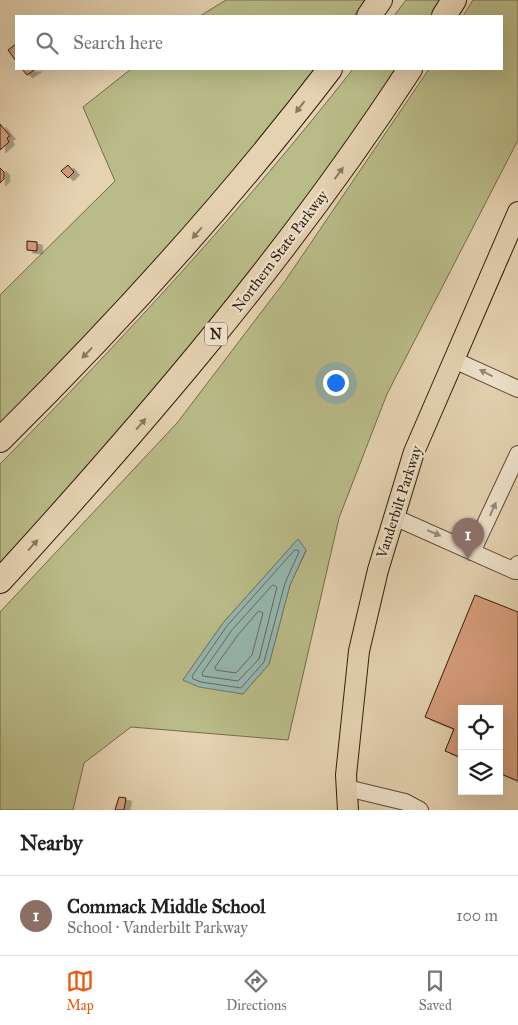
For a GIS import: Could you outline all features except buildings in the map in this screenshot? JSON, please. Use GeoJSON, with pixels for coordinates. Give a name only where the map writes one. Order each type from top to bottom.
{"type":"FeatureCollection","features":[{"type":"Feature","properties":{"kind":"highway"},"geometry":{"type":"LineString","coordinates":[[370,15],[380,0]]}},
{"type":"Feature","properties":{"kind":"highway"},"geometry":{"type":"LineString","coordinates":[[445,15],[454,0]]}},
{"type":"Feature","properties":{"kind":"highway"},"geometry":{"type":"LineString","coordinates":[[0,440],[94,345],[167,266],[238,184],[329,70]]}},
{"type":"Feature","properties":{"kind":"highway","name":"Northern State Parkway"},"geometry":{"type":"LineString","coordinates":[[0,582],[124,444],[234,312],[320,198],[409,70]]}},
{"type":"Feature","properties":{"kind":"main road","name":"Vanderbilt Parkway"},"geometry":{"type":"LineString","coordinates":[[348,810],[347,788],[359,651],[378,570],[414,452],[518,212]]}},
{"type":"Feature","properties":{"kind":"lane"},"geometry":{"type":"LineString","coordinates":[[454,360],[518,389]]}},
{"type":"Feature","properties":{"kind":"lane"},"geometry":{"type":"LineString","coordinates":[[472,552],[518,454]]}},
{"type":"Feature","properties":{"kind":"lane"},"geometry":{"type":"LineString","coordinates":[[394,517],[438,535],[472,552],[517,569]]}},
{"type":"Feature","properties":{"kind":"lane"},"geometry":{"type":"LineString","coordinates":[[347,788],[405,802],[420,810]]}},
{"type":"Feature","properties":{"kind":"green space"},"geometry":{"type":"Polygon","coordinates":[[[226,0],[365,0],[355,15],[202,15],[226,0]]]}},
{"type":"Feature","properties":{"kind":"green space"},"geometry":{"type":"Polygon","coordinates":[[[406,0],[446,0],[436,15],[395,15],[406,0]]]}},
{"type":"Feature","properties":{"kind":"green space"},"geometry":{"type":"Polygon","coordinates":[[[473,0],[518,0],[518,140],[387,394],[339,518],[288,740],[131,727],[84,763],[73,810],[0,810],[0,612],[177,423],[285,281],[428,70],[503,70],[503,15],[464,15],[473,0]],[[298,539],[223,623],[183,680],[243,694],[269,664],[290,585],[306,551],[298,539]]]}},
{"type":"Feature","properties":{"kind":"green space"},"geometry":{"type":"Polygon","coordinates":[[[130,70],[315,70],[251,155],[58,369],[0,423],[0,295],[115,181],[83,107],[130,70]]]}},
{"type":"Feature","properties":{"kind":"green space"},"geometry":{"type":"Polygon","coordinates":[[[352,70],[399,70],[288,227],[186,359],[0,566],[0,464],[92,369],[182,271],[312,121],[352,70]]]}},
{"type":"Feature","properties":{"kind":"water"},"geometry":{"type":"Polygon","coordinates":[[[298,539],[306,550],[290,585],[269,664],[243,694],[199,687],[183,680],[223,623],[298,539]]]}},
{"type":"Feature","properties":{"kind":"place","name":"Commack Middle School"},"geometry":{"type":"Point","coordinates":[468,559]}}]}
